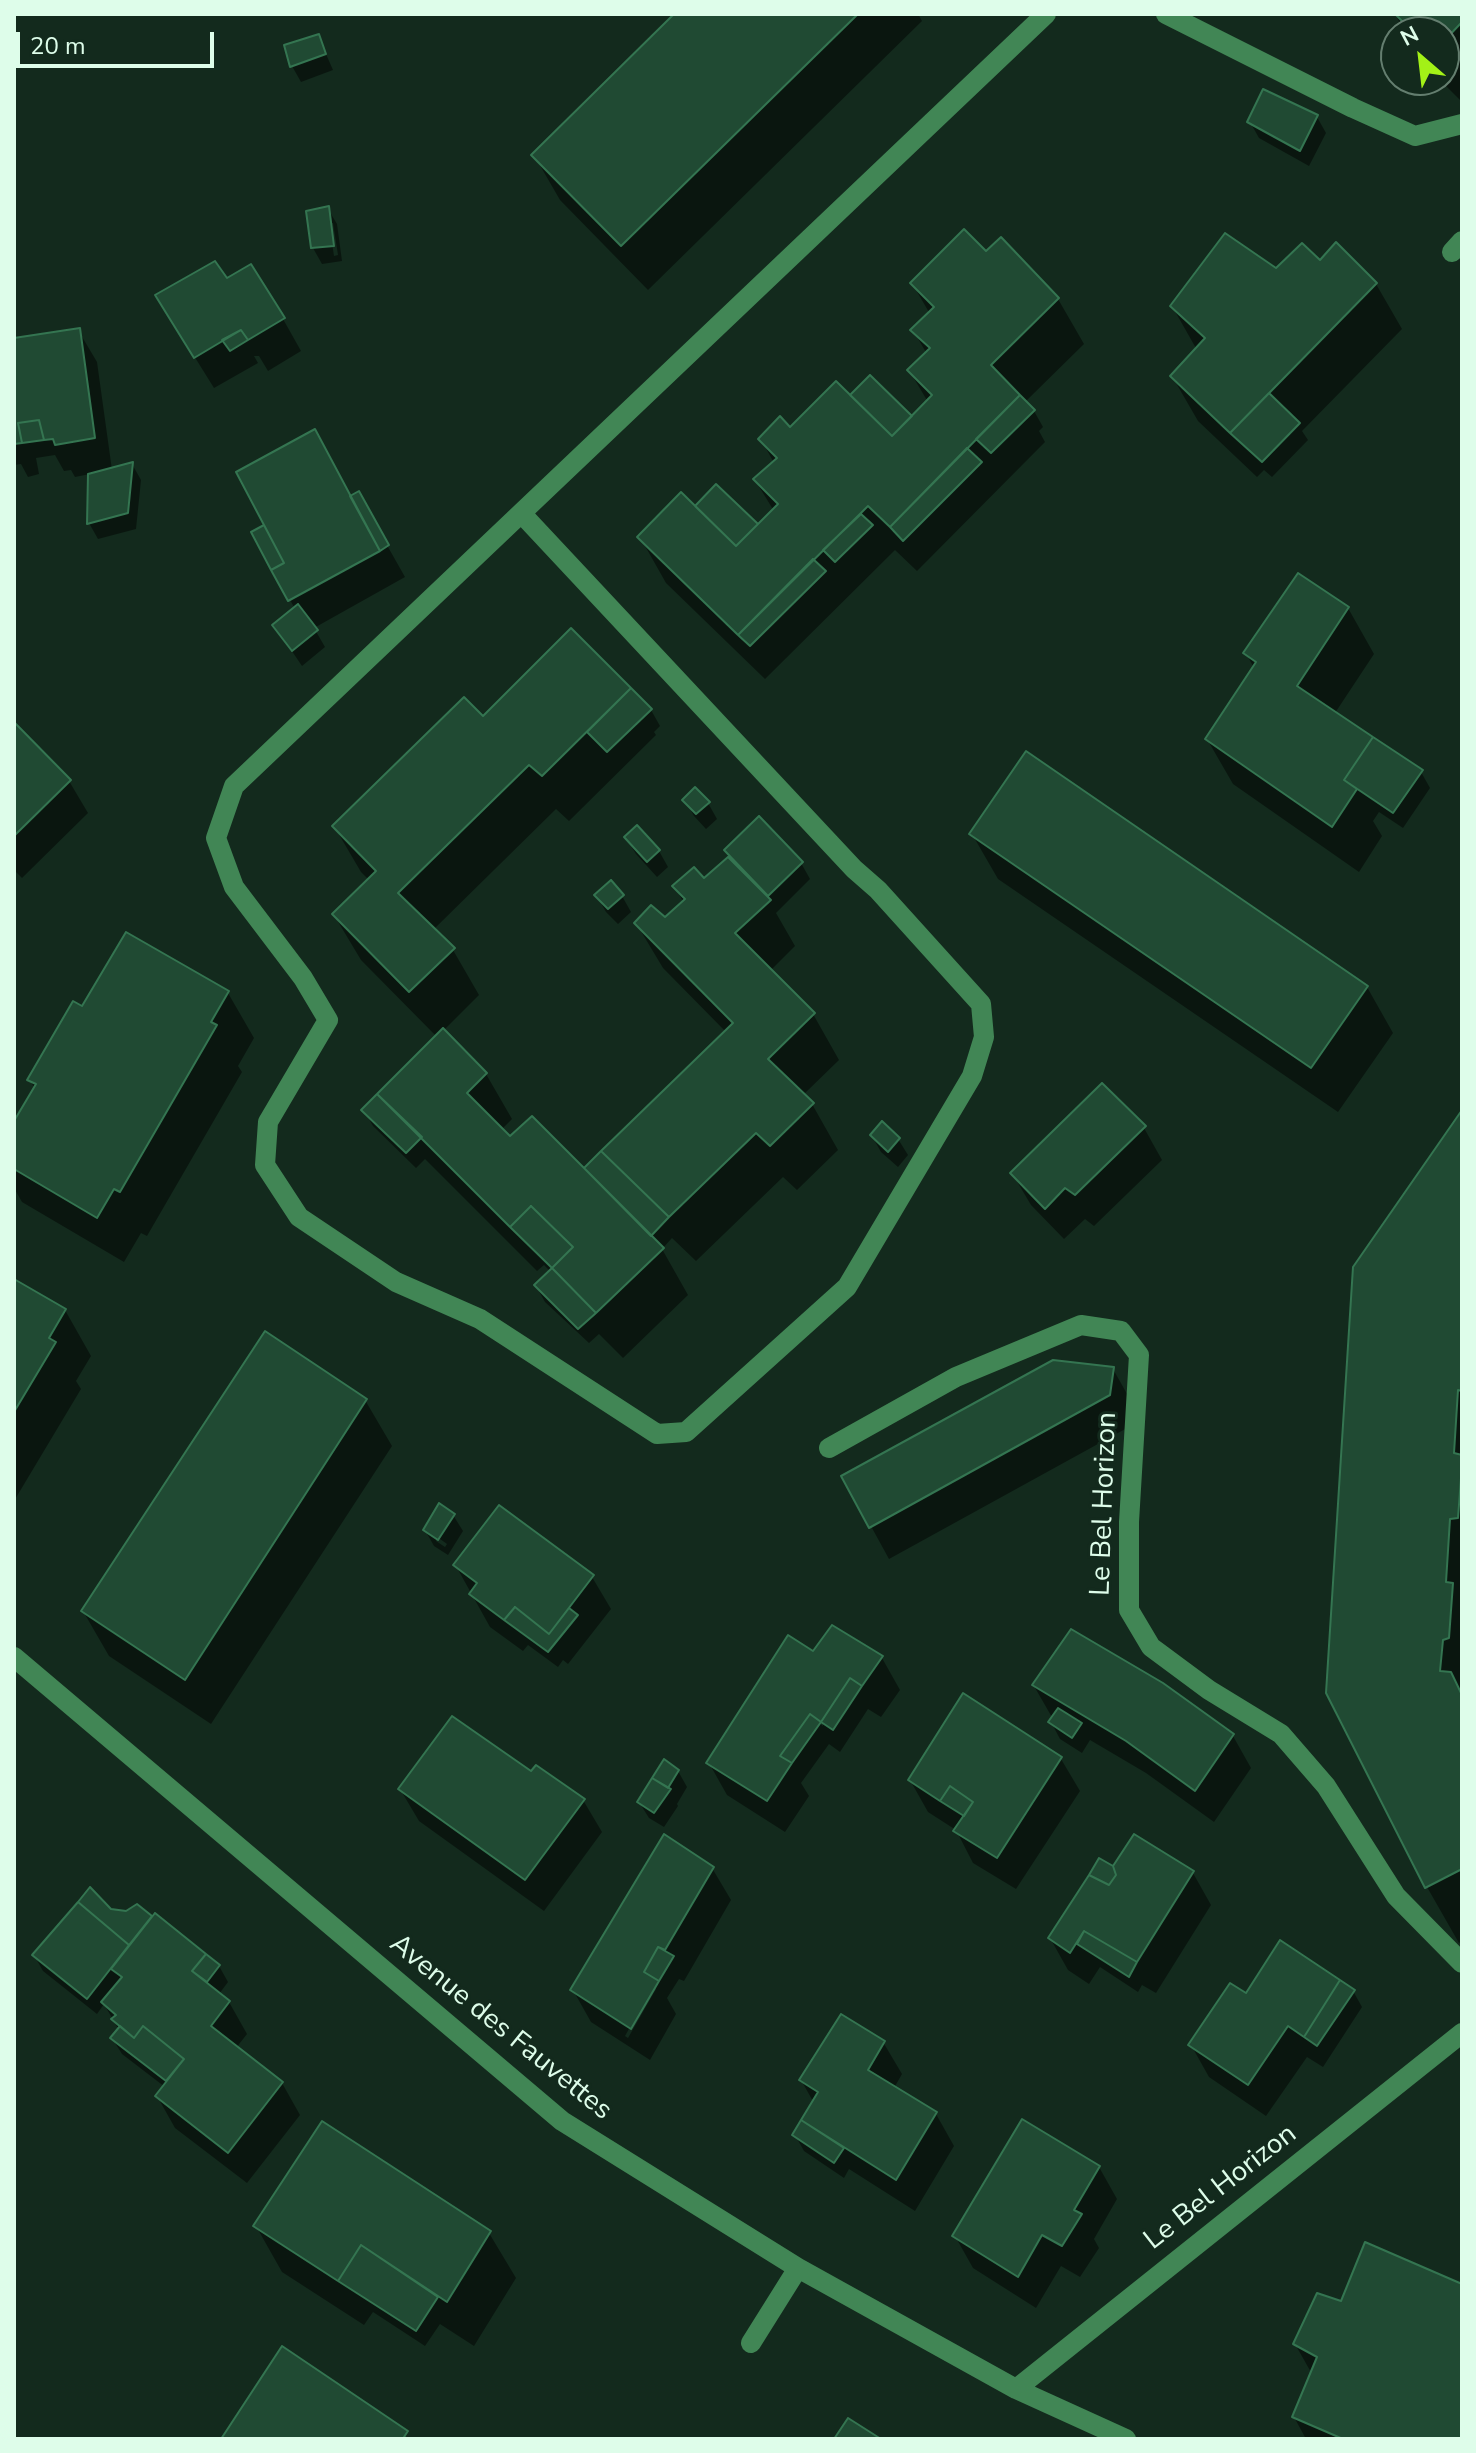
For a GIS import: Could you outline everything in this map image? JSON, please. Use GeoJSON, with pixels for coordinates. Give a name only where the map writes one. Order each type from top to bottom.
{"type":"FeatureCollection","features":[{"type":"Feature","properties":{"kind":"street"},"geometry":{"type":"LineString","coordinates":[[522,514],[854,869],[878,890],[981,1004],[984,1037],[972,1076],[847,1287],[686,1432],[657,1434],[480,1319],[396,1282],[299,1217],[265,1165],[268,1122],[328,1020],[303,978],[234,887],[216,838],[234,786],[1046,14]]}},
{"type":"Feature","properties":{"kind":"street"},"geometry":{"type":"LineString","coordinates":[[1166,14],[1415,136],[1462,124]]}},
{"type":"Feature","properties":{"kind":"street","name":"Le Bel Horizon"},"geometry":{"type":"LineString","coordinates":[[829,1448],[956,1377],[1081,1325],[1121,1331],[1139,1355],[1129,1522],[1129,1610],[1151,1647],[1209,1690],[1281,1734],[1326,1786],[1396,1896],[1462,1963]]}},
{"type":"Feature","properties":{"kind":"street","name":"Avenue des Fauvettes"},"geometry":{"type":"LineString","coordinates":[[14,1657],[562,2121],[798,2268],[1016,2389],[1126,2439]]}},
{"type":"Feature","properties":{"kind":"street","name":"Le Bel Horizon"},"geometry":{"type":"LineString","coordinates":[[1016,2389],[1058,2352],[1462,2033]]}},
{"type":"Feature","properties":{"kind":"street"},"geometry":{"type":"LineString","coordinates":[[751,2343],[798,2268]]}},
{"type":"Feature","properties":{"kind":"building"},"geometry":{"type":"Polygon","coordinates":[[[674,14],[858,14],[621,246],[531,155],[674,14]]]}},
{"type":"Feature","properties":{"kind":"building"},"geometry":{"type":"Polygon","coordinates":[[[1395,14],[1462,14],[1462,22],[1460,24],[1460,16],[1395,14]]]}},
{"type":"Feature","properties":{"kind":"building"},"geometry":{"type":"Polygon","coordinates":[[[319,34],[326,54],[290,67],[284,45],[319,34]]]}},
{"type":"Feature","properties":{"kind":"building"},"geometry":{"type":"Polygon","coordinates":[[[1263,89],[1318,115],[1300,151],[1247,122],[1263,89]]]}},
{"type":"Feature","properties":{"kind":"building"},"geometry":{"type":"Polygon","coordinates":[[[329,206],[334,246],[311,248],[306,211],[329,206]]]}},
{"type":"Feature","properties":{"kind":"building"},"geometry":{"type":"Polygon","coordinates":[[[964,229],[986,251],[1001,237],[1059,298],[991,365],[1020,395],[890,527],[868,506],[738,635],[637,537],[681,492],[736,546],[778,504],[753,479],[777,458],[758,439],[780,416],[790,427],[836,381],[892,436],[932,395],[907,370],[930,348],[910,330],[934,307],[910,283],[964,229]]]}},
{"type":"Feature","properties":{"kind":"building"},"geometry":{"type":"Polygon","coordinates":[[[1225,233],[1276,268],[1302,243],[1320,260],[1336,242],[1377,283],[1230,433],[1170,376],[1205,338],[1170,306],[1225,233]]]}},
{"type":"Feature","properties":{"kind":"building"},"geometry":{"type":"Polygon","coordinates":[[[215,261],[227,278],[251,264],[285,318],[248,340],[241,330],[194,358],[155,295],[215,261]]]}},
{"type":"Feature","properties":{"kind":"building"},"geometry":{"type":"Polygon","coordinates":[[[80,328],[95,438],[55,445],[53,439],[44,440],[39,420],[18,423],[22,443],[14,444],[14,338],[80,328]]]}},
{"type":"Feature","properties":{"kind":"building"},"geometry":{"type":"Polygon","coordinates":[[[241,330],[248,340],[230,351],[222,340],[241,330]]]}},
{"type":"Feature","properties":{"kind":"building"},"geometry":{"type":"Polygon","coordinates":[[[870,375],[912,416],[892,436],[850,395],[870,375]]]}},
{"type":"Feature","properties":{"kind":"building"},"geometry":{"type":"Polygon","coordinates":[[[1269,393],[1300,423],[1262,462],[1230,433],[1269,393]]]}},
{"type":"Feature","properties":{"kind":"building"},"geometry":{"type":"Polygon","coordinates":[[[1020,395],[1035,410],[991,453],[976,439],[1020,395]]]}},
{"type":"Feature","properties":{"kind":"building"},"geometry":{"type":"Polygon","coordinates":[[[39,420],[44,440],[22,443],[18,423],[39,420]]]}},
{"type":"Feature","properties":{"kind":"building"},"geometry":{"type":"Polygon","coordinates":[[[315,429],[380,551],[288,601],[271,570],[284,563],[236,472],[315,429]]]}},
{"type":"Feature","properties":{"kind":"building"},"geometry":{"type":"Polygon","coordinates":[[[967,448],[982,462],[903,541],[890,527],[967,448]]]}},
{"type":"Feature","properties":{"kind":"building"},"geometry":{"type":"Polygon","coordinates":[[[133,462],[128,513],[87,524],[88,474],[133,462]]]}},
{"type":"Feature","properties":{"kind":"building"},"geometry":{"type":"Polygon","coordinates":[[[716,484],[758,524],[736,546],[695,506],[716,484]]]}},
{"type":"Feature","properties":{"kind":"building"},"geometry":{"type":"Polygon","coordinates":[[[359,491],[389,545],[380,551],[350,496],[359,491]]]}},
{"type":"Feature","properties":{"kind":"building"},"geometry":{"type":"Polygon","coordinates":[[[861,514],[873,525],[835,562],[823,550],[861,514]]]}},
{"type":"Feature","properties":{"kind":"building"},"geometry":{"type":"Polygon","coordinates":[[[264,525],[284,563],[271,570],[251,532],[264,525]]]}},
{"type":"Feature","properties":{"kind":"building"},"geometry":{"type":"Polygon","coordinates":[[[813,559],[826,571],[750,646],[738,635],[813,559]]]}},
{"type":"Feature","properties":{"kind":"building"},"geometry":{"type":"Polygon","coordinates":[[[1298,573],[1349,607],[1297,686],[1373,737],[1344,780],[1357,789],[1332,827],[1205,739],[1256,662],[1243,653],[1298,573]]]}},
{"type":"Feature","properties":{"kind":"building"},"geometry":{"type":"Polygon","coordinates":[[[298,604],[318,630],[292,651],[272,625],[298,604]]]}},
{"type":"Feature","properties":{"kind":"building"},"geometry":{"type":"Polygon","coordinates":[[[571,628],[631,688],[542,776],[529,765],[398,893],[455,948],[409,992],[332,914],[376,871],[332,826],[464,697],[483,716],[571,628]]]}},
{"type":"Feature","properties":{"kind":"building"},"geometry":{"type":"Polygon","coordinates":[[[631,688],[652,709],[607,752],[587,732],[631,688]]]}},
{"type":"Feature","properties":{"kind":"building"},"geometry":{"type":"Polygon","coordinates":[[[14,722],[71,780],[14,836],[14,722]]]}},
{"type":"Feature","properties":{"kind":"building"},"geometry":{"type":"Polygon","coordinates":[[[1373,737],[1423,770],[1393,813],[1344,780],[1373,737]]]}},
{"type":"Feature","properties":{"kind":"building"},"geometry":{"type":"Polygon","coordinates":[[[1026,751],[1368,986],[1311,1068],[969,834],[1026,751]]]}},
{"type":"Feature","properties":{"kind":"building"},"geometry":{"type":"Polygon","coordinates":[[[695,787],[710,802],[696,814],[682,800],[695,787]]]}},
{"type":"Feature","properties":{"kind":"building"},"geometry":{"type":"Polygon","coordinates":[[[759,816],[803,862],[768,896],[724,850],[759,816]]]}},
{"type":"Feature","properties":{"kind":"building"},"geometry":{"type":"Polygon","coordinates":[[[637,825],[660,850],[647,862],[624,837],[637,825]]]}},
{"type":"Feature","properties":{"kind":"building"},"geometry":{"type":"Polygon","coordinates":[[[728,857],[771,900],[735,933],[815,1013],[768,1059],[814,1103],[770,1146],[756,1133],[669,1217],[601,1151],[733,1023],[634,923],[651,905],[665,917],[685,899],[672,886],[694,867],[704,878],[728,857]]]}},
{"type":"Feature","properties":{"kind":"building"},"geometry":{"type":"Polygon","coordinates":[[[611,880],[624,895],[608,909],[594,895],[611,880]]]}},
{"type":"Feature","properties":{"kind":"building"},"geometry":{"type":"Polygon","coordinates":[[[126,932],[229,991],[211,1022],[217,1025],[120,1192],[114,1189],[97,1218],[14,1169],[14,1121],[36,1084],[27,1080],[73,1001],[82,1006],[126,932]]]}},
{"type":"Feature","properties":{"kind":"building"},"geometry":{"type":"Polygon","coordinates":[[[443,1028],[487,1073],[467,1093],[510,1136],[532,1116],[664,1248],[596,1313],[552,1268],[573,1247],[531,1206],[510,1227],[377,1094],[443,1028]]]}},
{"type":"Feature","properties":{"kind":"building"},"geometry":{"type":"Polygon","coordinates":[[[1102,1083],[1146,1126],[1075,1195],[1065,1188],[1045,1209],[1010,1173],[1102,1083]]]}},
{"type":"Feature","properties":{"kind":"building"},"geometry":{"type":"Polygon","coordinates":[[[377,1094],[422,1137],[406,1153],[361,1110],[377,1094]]]}},
{"type":"Feature","properties":{"kind":"building"},"geometry":{"type":"Polygon","coordinates":[[[1462,1110],[1462,1391],[1458,1390],[1454,1453],[1462,1455],[1462,1465],[1458,1518],[1450,1519],[1446,1582],[1453,1583],[1449,1638],[1443,1640],[1440,1671],[1451,1672],[1462,1695],[1462,1869],[1425,1888],[1326,1693],[1353,1267],[1462,1110]]]}},
{"type":"Feature","properties":{"kind":"building"},"geometry":{"type":"Polygon","coordinates":[[[882,1121],[900,1138],[888,1152],[870,1135],[882,1121]]]}},
{"type":"Feature","properties":{"kind":"building"},"geometry":{"type":"Polygon","coordinates":[[[601,1151],[669,1217],[651,1236],[584,1168],[601,1151]]]}},
{"type":"Feature","properties":{"kind":"building"},"geometry":{"type":"Polygon","coordinates":[[[531,1206],[573,1247],[552,1268],[510,1227],[531,1206]]]}},
{"type":"Feature","properties":{"kind":"building"},"geometry":{"type":"Polygon","coordinates":[[[552,1268],[596,1313],[578,1329],[534,1285],[552,1268]]]}},
{"type":"Feature","properties":{"kind":"building"},"geometry":{"type":"Polygon","coordinates":[[[14,1279],[66,1309],[49,1338],[56,1342],[14,1412],[14,1279]]]}},
{"type":"Feature","properties":{"kind":"building"},"geometry":{"type":"Polygon","coordinates":[[[265,1331],[367,1399],[185,1680],[81,1611],[265,1331]]]}},
{"type":"Feature","properties":{"kind":"building"},"geometry":{"type":"Polygon","coordinates":[[[1053,1360],[1114,1367],[1110,1395],[869,1528],[841,1476],[1053,1360]]]}},
{"type":"Feature","properties":{"kind":"building"},"geometry":{"type":"Polygon","coordinates":[[[439,1503],[455,1514],[438,1540],[423,1530],[439,1503]]]}},
{"type":"Feature","properties":{"kind":"building"},"geometry":{"type":"Polygon","coordinates":[[[499,1505],[594,1575],[549,1634],[515,1607],[504,1620],[469,1594],[477,1583],[453,1565],[499,1505]]]}},
{"type":"Feature","properties":{"kind":"building"},"geometry":{"type":"Polygon","coordinates":[[[515,1607],[549,1634],[569,1608],[578,1615],[548,1652],[504,1620],[515,1607]]]}},
{"type":"Feature","properties":{"kind":"building"},"geometry":{"type":"Polygon","coordinates":[[[832,1625],[883,1656],[862,1686],[850,1678],[821,1722],[810,1714],[780,1756],[792,1763],[767,1801],[706,1763],[788,1635],[813,1651],[832,1625]]]}},
{"type":"Feature","properties":{"kind":"building"},"geometry":{"type":"Polygon","coordinates":[[[1071,1629],[1163,1683],[1234,1734],[1195,1791],[1126,1741],[1032,1685],[1071,1629]]]}},
{"type":"Feature","properties":{"kind":"building"},"geometry":{"type":"Polygon","coordinates":[[[850,1678],[862,1686],[833,1730],[821,1722],[850,1678]]]}},
{"type":"Feature","properties":{"kind":"building"},"geometry":{"type":"Polygon","coordinates":[[[963,1693],[1062,1757],[997,1858],[953,1831],[973,1802],[950,1786],[940,1801],[908,1780],[963,1693]]]}},
{"type":"Feature","properties":{"kind":"building"},"geometry":{"type":"Polygon","coordinates":[[[1058,1708],[1082,1723],[1072,1738],[1048,1722],[1058,1708]]]}},
{"type":"Feature","properties":{"kind":"building"},"geometry":{"type":"Polygon","coordinates":[[[810,1714],[821,1722],[792,1763],[780,1756],[810,1714]]]}},
{"type":"Feature","properties":{"kind":"building"},"geometry":{"type":"Polygon","coordinates":[[[452,1716],[531,1771],[536,1765],[585,1799],[525,1880],[398,1789],[452,1716]]]}},
{"type":"Feature","properties":{"kind":"building"},"geometry":{"type":"Polygon","coordinates":[[[664,1759],[679,1770],[668,1788],[652,1778],[664,1759]]]}},
{"type":"Feature","properties":{"kind":"building"},"geometry":{"type":"Polygon","coordinates":[[[652,1778],[671,1789],[654,1813],[637,1802],[652,1778]]]}},
{"type":"Feature","properties":{"kind":"building"},"geometry":{"type":"Polygon","coordinates":[[[950,1786],[973,1802],[964,1816],[940,1801],[950,1786]]]}},
{"type":"Feature","properties":{"kind":"building"},"geometry":{"type":"Polygon","coordinates":[[[664,1834],[714,1867],[665,1950],[658,1947],[644,1972],[659,1981],[631,2029],[570,1990],[664,1834]]]}},
{"type":"Feature","properties":{"kind":"building"},"geometry":{"type":"Polygon","coordinates":[[[1134,1834],[1194,1871],[1137,1962],[1084,1931],[1070,1953],[1048,1938],[1089,1875],[1109,1885],[1116,1875],[1113,1866],[1134,1834]]]}},
{"type":"Feature","properties":{"kind":"building"},"geometry":{"type":"Polygon","coordinates":[[[1099,1858],[1113,1866],[1116,1875],[1109,1885],[1089,1875],[1099,1858]]]}},
{"type":"Feature","properties":{"kind":"building"},"geometry":{"type":"Polygon","coordinates":[[[90,1887],[111,1909],[126,1911],[137,1904],[152,1916],[129,1945],[78,1902],[90,1887]]]}},
{"type":"Feature","properties":{"kind":"building"},"geometry":{"type":"Polygon","coordinates":[[[78,1902],[129,1945],[87,1999],[32,1955],[78,1902]]]}},
{"type":"Feature","properties":{"kind":"building"},"geometry":{"type":"Polygon","coordinates":[[[155,1913],[206,1954],[192,1971],[230,2001],[211,2026],[283,2082],[228,2153],[155,2096],[184,2059],[143,2026],[134,2038],[111,2019],[116,2015],[101,2002],[122,1977],[111,1969],[155,1913]]]}},
{"type":"Feature","properties":{"kind":"building"},"geometry":{"type":"Polygon","coordinates":[[[1084,1931],[1137,1962],[1129,1977],[1077,1944],[1084,1931]]]}},
{"type":"Feature","properties":{"kind":"building"},"geometry":{"type":"Polygon","coordinates":[[[1280,1940],[1340,1980],[1304,2037],[1288,2026],[1248,2085],[1188,2045],[1230,1983],[1246,1993],[1280,1940]]]}},
{"type":"Feature","properties":{"kind":"building"},"geometry":{"type":"Polygon","coordinates":[[[658,1947],[674,1956],[659,1981],[644,1972],[658,1947]]]}},
{"type":"Feature","properties":{"kind":"building"},"geometry":{"type":"Polygon","coordinates":[[[206,1954],[220,1965],[207,1982],[192,1971],[206,1954]]]}},
{"type":"Feature","properties":{"kind":"building"},"geometry":{"type":"Polygon","coordinates":[[[1340,1980],[1355,1990],[1317,2046],[1304,2037],[1340,1980]]]}},
{"type":"Feature","properties":{"kind":"building"},"geometry":{"type":"Polygon","coordinates":[[[841,2014],[885,2041],[868,2070],[937,2112],[896,2180],[801,2120],[818,2092],[799,2080],[841,2014]]]}},
{"type":"Feature","properties":{"kind":"building"},"geometry":{"type":"Polygon","coordinates":[[[120,2026],[134,2038],[143,2026],[184,2059],[166,2081],[110,2038],[120,2026]]]}},
{"type":"Feature","properties":{"kind":"building"},"geometry":{"type":"Polygon","coordinates":[[[1022,2119],[1100,2166],[1074,2210],[1082,2214],[1062,2246],[1042,2235],[1018,2277],[952,2236],[1022,2119]]]}},
{"type":"Feature","properties":{"kind":"building"},"geometry":{"type":"Polygon","coordinates":[[[801,2120],[844,2148],[834,2163],[792,2135],[801,2120]]]}},
{"type":"Feature","properties":{"kind":"building"},"geometry":{"type":"Polygon","coordinates":[[[322,2121],[491,2231],[447,2302],[361,2245],[338,2281],[253,2226],[322,2121]]]}},
{"type":"Feature","properties":{"kind":"building"},"geometry":{"type":"Polygon","coordinates":[[[1365,2242],[1462,2284],[1462,2439],[1343,2439],[1292,2417],[1317,2357],[1293,2344],[1317,2293],[1341,2301],[1365,2242]]]}},
{"type":"Feature","properties":{"kind":"building"},"geometry":{"type":"Polygon","coordinates":[[[361,2245],[438,2297],[416,2331],[338,2281],[361,2245]]]}},
{"type":"Feature","properties":{"kind":"building"},"geometry":{"type":"Polygon","coordinates":[[[282,2346],[408,2431],[404,2437],[408,2439],[221,2439],[282,2346]]]}},
{"type":"Feature","properties":{"kind":"building"},"geometry":{"type":"Polygon","coordinates":[[[848,2418],[881,2439],[834,2439],[848,2418]]]}}]}
